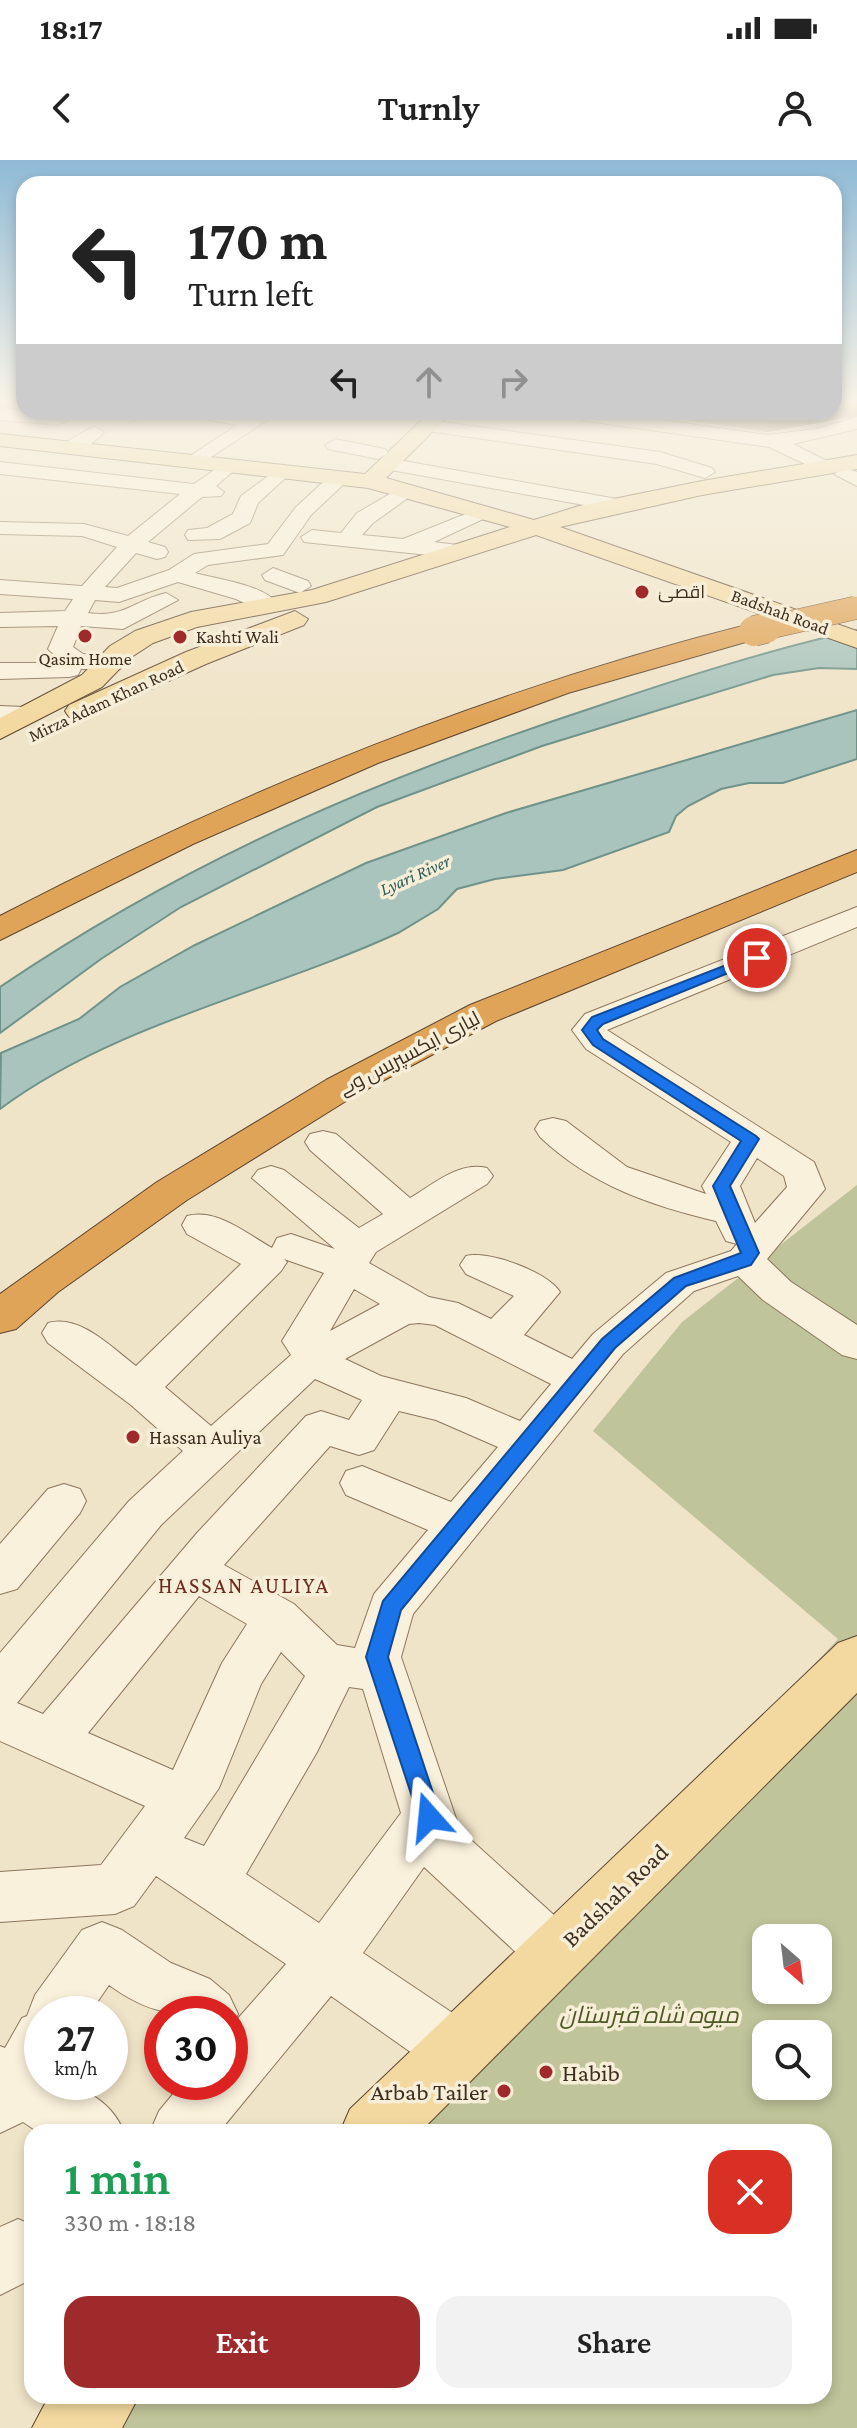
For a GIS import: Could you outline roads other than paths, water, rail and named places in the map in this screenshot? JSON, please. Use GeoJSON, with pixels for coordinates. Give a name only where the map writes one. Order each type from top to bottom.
{"type":"FeatureCollection","features":[{"type":"Feature","properties":{"kind":"highway"},"geometry":{"type":"LineString","coordinates":[[0,930],[176,837],[386,747],[605,671],[754,631],[856,608]]}},
{"type":"Feature","properties":{"kind":"highway","name":"لیاری ایکسپریس وے"},"geometry":{"type":"LineString","coordinates":[[0,1318],[43,1282],[172,1191],[340,1088],[483,1013],[857,860]]}},
{"type":"Feature","properties":{"kind":"main road","name":"Badshah Road"},"geometry":{"type":"LineString","coordinates":[[426,509],[446,526],[485,513],[540,529],[857,640]]}},
{"type":"Feature","properties":{"kind":"main road","name":"Mirza Adam Khan Road"},"geometry":{"type":"LineString","coordinates":[[0,751],[196,658],[364,592],[604,509]]}},
{"type":"Feature","properties":{"kind":"main road","name":"Mirza Adam Khan Road"},"geometry":{"type":"LineString","coordinates":[[0,730],[13,714],[70,694],[111,664],[120,652],[144,637],[256,600],[317,597],[446,526],[540,529],[646,509]]}},
{"type":"Feature","properties":{"kind":"main road","name":"Badshah Road"},"geometry":{"type":"LineString","coordinates":[[381,2124],[857,1658]]}},
{"type":"Feature","properties":{"kind":"main road"},"geometry":{"type":"LineString","coordinates":[[69,2428],[94,2404]]}},
{"type":"Feature","properties":{"kind":"street"},"geometry":{"type":"LineString","coordinates":[[0,509],[9,510],[0,522]]}},
{"type":"Feature","properties":{"kind":"street"},"geometry":{"type":"LineString","coordinates":[[0,528],[64,509]]}},
{"type":"Feature","properties":{"kind":"street"},"geometry":{"type":"LineString","coordinates":[[85,509],[94,532],[125,554],[162,554],[196,535],[212,534],[253,509]]}},
{"type":"Feature","properties":{"kind":"street"},"geometry":{"type":"LineString","coordinates":[[111,664],[77,661],[73,630],[125,554],[171,509]]}},
{"type":"Feature","properties":{"kind":"street"},"geometry":{"type":"LineString","coordinates":[[196,535],[196,520],[208,509]]}},
{"type":"Feature","properties":{"kind":"street"},"geometry":{"type":"LineString","coordinates":[[267,554],[303,509]]}},
{"type":"Feature","properties":{"kind":"street"},"geometry":{"type":"LineString","coordinates":[[345,542],[358,509]]}},
{"type":"Feature","properties":{"kind":"street"},"geometry":{"type":"LineString","coordinates":[[384,509],[403,536]]}},
{"type":"Feature","properties":{"kind":"street"},"geometry":{"type":"LineString","coordinates":[[413,509],[446,526]]}},
{"type":"Feature","properties":{"kind":"street"},"geometry":{"type":"LineString","coordinates":[[242,518],[264,519],[247,547],[267,554]]}},
{"type":"Feature","properties":{"kind":"street"},"geometry":{"type":"LineString","coordinates":[[0,671],[73,630],[119,595],[188,573],[267,554],[312,537],[330,519]]}},
{"type":"Feature","properties":{"kind":"street"},"geometry":{"type":"LineString","coordinates":[[312,537],[377,545],[446,526]]}},
{"type":"Feature","properties":{"kind":"street"},"geometry":{"type":"LineString","coordinates":[[162,554],[188,573],[256,600],[273,575]]}},
{"type":"Feature","properties":{"kind":"street"},"geometry":{"type":"LineString","coordinates":[[267,554],[273,575]]}},
{"type":"Feature","properties":{"kind":"street"},"geometry":{"type":"LineString","coordinates":[[273,575],[300,586]]}},
{"type":"Feature","properties":{"kind":"street"},"geometry":{"type":"LineString","coordinates":[[0,587],[73,630]]}},
{"type":"Feature","properties":{"kind":"street"},"geometry":{"type":"LineString","coordinates":[[0,637],[115,624],[170,599]]}},
{"type":"Feature","properties":{"kind":"street"},"geometry":{"type":"LineString","coordinates":[[0,601],[73,630]]}},
{"type":"Feature","properties":{"kind":"street"},"geometry":{"type":"LineString","coordinates":[[0,654],[115,614]]}},
{"type":"Feature","properties":{"kind":"street"},"geometry":{"type":"LineString","coordinates":[[0,620],[73,630]]}},
{"type":"Feature","properties":{"kind":"street"},"geometry":{"type":"LineString","coordinates":[[0,691],[35,690]]}},
{"type":"Feature","properties":{"kind":"street"},"geometry":{"type":"LineString","coordinates":[[212,1882],[299,1737],[359,1668],[377,1657],[391,1607],[577,1379],[608,1344],[680,1282],[747,1257],[806,1189],[801,1170],[598,1042],[589,1030],[597,1021],[857,916]]}},
{"type":"Feature","properties":{"kind":"street"},"geometry":{"type":"LineString","coordinates":[[553,1129],[581,1158],[624,1182],[666,1197],[731,1212]]}},
{"type":"Feature","properties":{"kind":"street"},"geometry":{"type":"LineString","coordinates":[[751,1139],[721,1186],[747,1257],[777,1291],[857,1345]]}},
{"type":"Feature","properties":{"kind":"street"},"geometry":{"type":"LineString","coordinates":[[323,1142],[408,1216]]}},
{"type":"Feature","properties":{"kind":"street"},"geometry":{"type":"LineString","coordinates":[[474,1176],[408,1216],[353,1257],[303,1341],[314,1360],[388,1394],[451,1409],[526,1442]]}},
{"type":"Feature","properties":{"kind":"street"},"geometry":{"type":"LineString","coordinates":[[271,1178],[353,1257],[419,1309]]}},
{"type":"Feature","properties":{"kind":"street"},"geometry":{"type":"LineString","coordinates":[[139,1388],[267,1262],[201,1225]]}},
{"type":"Feature","properties":{"kind":"street"},"geometry":{"type":"LineString","coordinates":[[291,1247],[353,1257]]}},
{"type":"Feature","properties":{"kind":"street"},"geometry":{"type":"LineString","coordinates":[[480,1265],[540,1292],[497,1339]]}},
{"type":"Feature","properties":{"kind":"street"},"geometry":{"type":"LineString","coordinates":[[0,1688],[145,1513],[297,1371],[400,1311],[419,1309],[444,1313],[577,1379]]}},
{"type":"Feature","properties":{"kind":"street"},"geometry":{"type":"LineString","coordinates":[[62,1333],[139,1388],[211,1451]]}},
{"type":"Feature","properties":{"kind":"street"},"geometry":{"type":"LineString","coordinates":[[52,1740],[193,1570],[321,1427],[359,1439],[388,1394]]}},
{"type":"Feature","properties":{"kind":"street"},"geometry":{"type":"LineString","coordinates":[[362,1483],[458,1524]]}},
{"type":"Feature","properties":{"kind":"street"},"geometry":{"type":"LineString","coordinates":[[0,1576],[64,1501]]}},
{"type":"Feature","properties":{"kind":"street"},"geometry":{"type":"LineString","coordinates":[[193,1570],[277,1618],[324,1663],[359,1668]]}},
{"type":"Feature","properties":{"kind":"street"},"geometry":{"type":"LineString","coordinates":[[0,1897],[115,1889],[201,1772],[239,1677],[277,1618]]}},
{"type":"Feature","properties":{"kind":"street"},"geometry":{"type":"LineString","coordinates":[[359,1668],[429,1817],[437,1842],[450,1859],[556,1953]]}},
{"type":"Feature","properties":{"kind":"street"},"geometry":{"type":"LineString","coordinates":[[0,1718],[182,1798]]}},
{"type":"Feature","properties":{"kind":"street"},"geometry":{"type":"LineString","coordinates":[[248,2031],[325,1960],[429,1817]]}},
{"type":"Feature","properties":{"kind":"street"},"geometry":{"type":"LineString","coordinates":[[145,1848],[182,1861],[457,2050]]}},
{"type":"Feature","properties":{"kind":"street"},"geometry":{"type":"LineString","coordinates":[[68,1996],[102,1948],[151,1982],[185,1996]]}},
{"type":"Feature","properties":{"kind":"street"},"geometry":{"type":"LineString","coordinates":[[15,2075],[83,2124]]}},
{"type":"Feature","properties":{"kind":"street"},"geometry":{"type":"LineString","coordinates":[[185,2124],[199,2100]]}},
{"type":"Feature","properties":{"kind":"water"},"geometry":{"type":"Polygon","coordinates":[[[857,630],[857,669],[819,668],[773,675],[542,746],[377,807],[181,907],[101,959],[0,1033],[0,987],[142,899],[287,826],[362,793],[515,734],[725,665],[857,630]]]}},
{"type":"Feature","properties":{"kind":"water","name":"Lyari River"},"geometry":{"type":"Polygon","coordinates":[[[857,710],[857,759],[783,783],[749,783],[721,789],[688,806],[676,816],[669,832],[563,870],[495,879],[457,889],[438,909],[398,933],[194,1011],[92,1054],[45,1079],[0,1109],[1,1053],[79,1019],[120,987],[195,945],[366,863],[506,813],[857,710]]]}},
{"type":"Feature","properties":{"kind":"place","name":"اقصیٰ"},"geometry":{"type":"Point","coordinates":[642,592]}},
{"type":"Feature","properties":{"kind":"place","name":"Qasim Home"},"geometry":{"type":"Point","coordinates":[85,636]}},
{"type":"Feature","properties":{"kind":"place","name":"Kashti Wali"},"geometry":{"type":"Point","coordinates":[180,637]}},
{"type":"Feature","properties":{"kind":"place","name":"Hassan Auliya"},"geometry":{"type":"Point","coordinates":[133,1437]}},
{"type":"Feature","properties":{"kind":"place","name":"Habib"},"geometry":{"type":"Point","coordinates":[546,2072]}},
{"type":"Feature","properties":{"kind":"place","name":"Arbab Tailer"},"geometry":{"type":"Point","coordinates":[504,2091]}},
{"type":"Feature","properties":{"kind":"district","name":"HASSAN AULIYA"},"geometry":{"type":"Point","coordinates":[244,1585]}},
{"type":"Feature","properties":{"kind":"park label","name":"میوہ شاہ قبرستان"},"geometry":{"type":"Point","coordinates":[649,2014]}}]}
